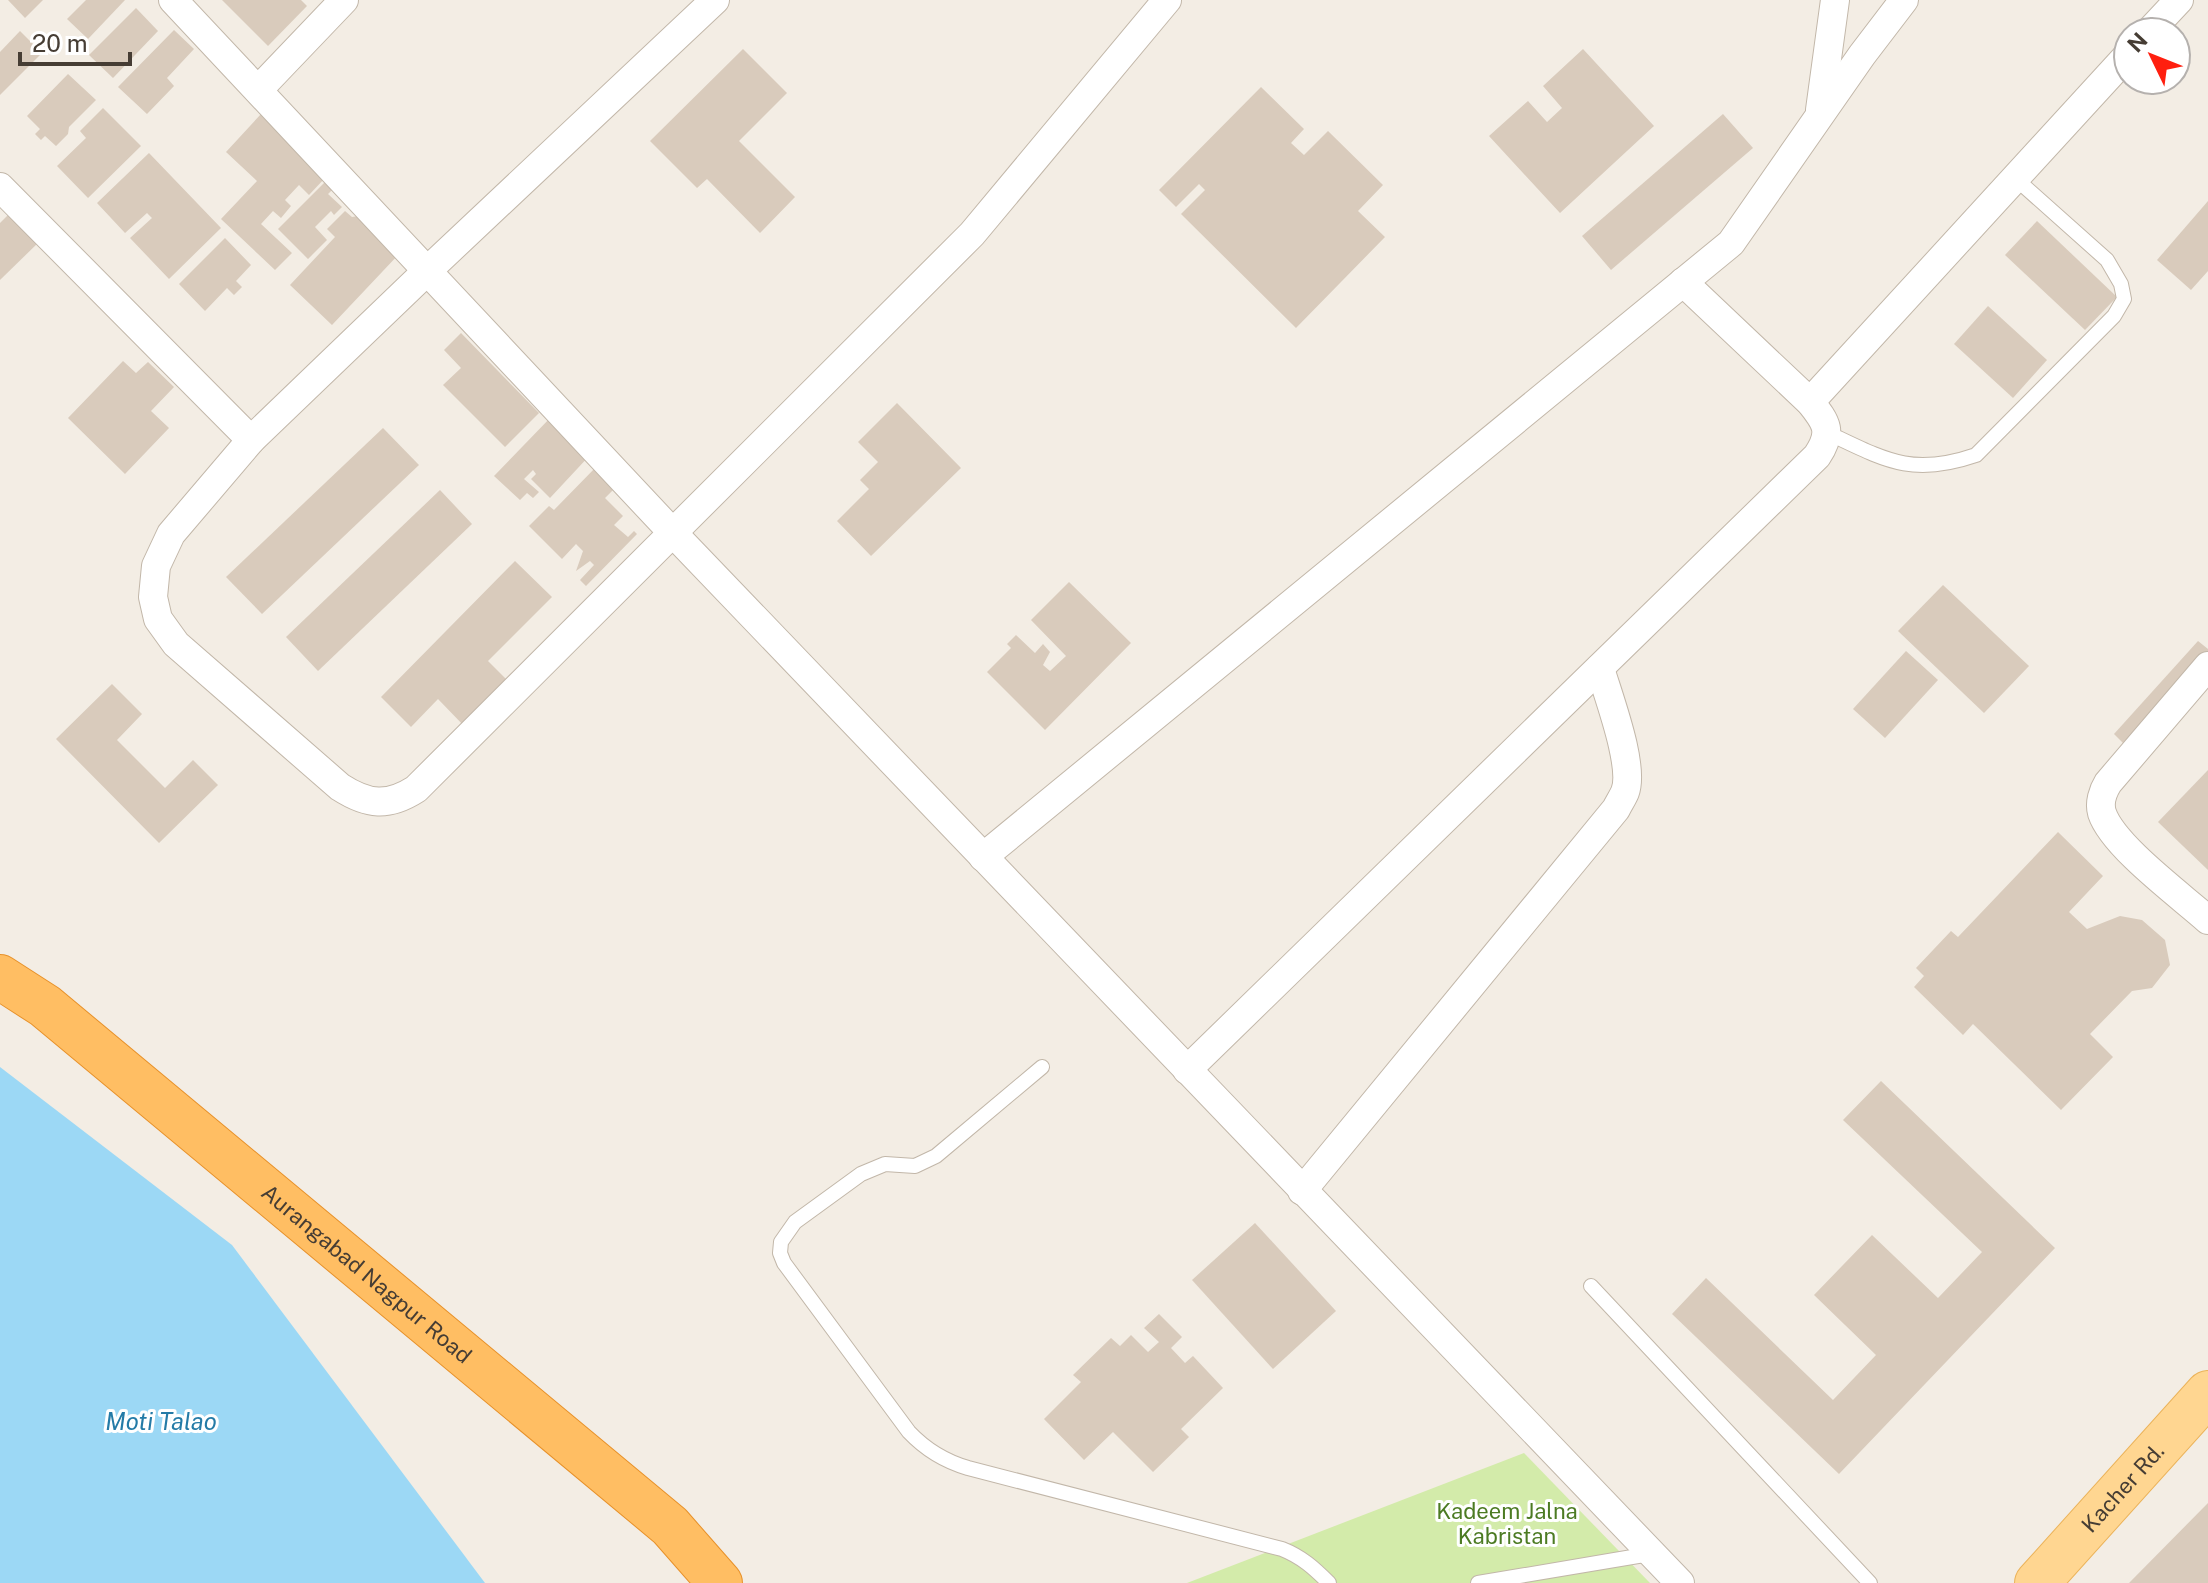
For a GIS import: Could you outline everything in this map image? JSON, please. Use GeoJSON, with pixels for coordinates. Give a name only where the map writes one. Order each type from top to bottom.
{"type":"FeatureCollection","features":[{"type":"Feature","properties":{"kind":"highway","name":"Aurangabad Nagpur Road"},"geometry":{"type":"LineString","coordinates":[[0,977],[45,1006],[670,1526],[720,1583]]}},
{"type":"Feature","properties":{"kind":"main road","name":"Kacher Rd."},"geometry":{"type":"LineString","coordinates":[[2037,1583],[2208,1393]]}},
{"type":"Feature","properties":{"kind":"street"},"geometry":{"type":"LineString","coordinates":[[173,0],[672,532],[1680,1583]]}},
{"type":"Feature","properties":{"kind":"street"},"geometry":{"type":"LineString","coordinates":[[258,90],[344,0]]}},
{"type":"Feature","properties":{"kind":"street"},"geometry":{"type":"LineString","coordinates":[[715,0],[251,440],[171,534],[156,566],[153,597],[158,619],[176,644],[351,794],[369,801],[389,802],[416,789],[972,234],[1167,0]]}},
{"type":"Feature","properties":{"kind":"street"},"geometry":{"type":"LineString","coordinates":[[1819,116],[1835,0]]}},
{"type":"Feature","properties":{"kind":"street"},"geometry":{"type":"LineString","coordinates":[[983,857],[1731,243],[1904,0]]}},
{"type":"Feature","properties":{"kind":"street"},"geometry":{"type":"LineString","coordinates":[[2164,16],[2179,0]]}},
{"type":"Feature","properties":{"kind":"street"},"geometry":{"type":"LineString","coordinates":[[1810,402],[2112,72]]}},
{"type":"Feature","properties":{"kind":"street"},"geometry":{"type":"LineString","coordinates":[[0,187],[251,440]]}},
{"type":"Feature","properties":{"kind":"street"},"geometry":{"type":"LineString","coordinates":[[1187,1070],[1817,456],[1826,442],[1828,433],[1822,417],[1810,402],[1683,282]]}},
{"type":"Feature","properties":{"kind":"street"},"geometry":{"type":"LineString","coordinates":[[2208,666],[2108,783],[2100,809],[2111,832],[2208,920]]}},
{"type":"Feature","properties":{"kind":"street"},"geometry":{"type":"LineString","coordinates":[[1302,1191],[1616,809],[1626,791],[1628,774],[1600,668]]}},
{"type":"Feature","properties":{"kind":"lane"},"geometry":{"type":"LineString","coordinates":[[1828,433],[1879,457],[1914,466],[1952,463],[1976,455],[2114,316],[2124,299],[2121,284],[2107,260],[2015,178]]}},
{"type":"Feature","properties":{"kind":"lane"},"geometry":{"type":"LineString","coordinates":[[1042,1067],[936,1156],[915,1166],[885,1164],[873,1168],[795,1222],[781,1242],[780,1253],[784,1263],[909,1432],[932,1453],[968,1468],[1282,1549],[1300,1556],[1329,1583]]}},
{"type":"Feature","properties":{"kind":"lane"},"geometry":{"type":"LineString","coordinates":[[1591,1286],[1870,1583]]}},
{"type":"Feature","properties":{"kind":"lane"},"geometry":{"type":"LineString","coordinates":[[1478,1583],[1650,1554]]}},
{"type":"Feature","properties":{"kind":"green space","name":"Kadeem Jalna Kabristan"},"geometry":{"type":"Polygon","coordinates":[[[1524,1453],[1650,1583],[1187,1583],[1524,1453]]]}},
{"type":"Feature","properties":{"kind":"water","name":"Moti Talao"},"geometry":{"type":"Polygon","coordinates":[[[0,1067],[232,1245],[485,1583],[0,1583],[0,1067]]]}},
{"type":"Feature","properties":{"kind":"building"},"geometry":{"type":"Polygon","coordinates":[[[8,0],[43,0],[25,18],[8,0]]]}},
{"type":"Feature","properties":{"kind":"building"},"geometry":{"type":"Polygon","coordinates":[[[86,0],[125,0],[88,39],[67,19],[86,0]]]}},
{"type":"Feature","properties":{"kind":"building"},"geometry":{"type":"Polygon","coordinates":[[[222,0],[301,0],[307,6],[268,46],[222,0]]]}},
{"type":"Feature","properties":{"kind":"building"},"geometry":{"type":"Polygon","coordinates":[[[136,8],[158,31],[113,78],[89,55],[136,8]]]}},
{"type":"Feature","properties":{"kind":"building"},"geometry":{"type":"Polygon","coordinates":[[[174,30],[194,49],[167,78],[174,86],[147,114],[118,87],[174,30]]]}},
{"type":"Feature","properties":{"kind":"building"},"geometry":{"type":"Polygon","coordinates":[[[20,31],[42,53],[0,95],[0,52],[20,31]]]}},
{"type":"Feature","properties":{"kind":"building"},"geometry":{"type":"Polygon","coordinates":[[[743,49],[787,93],[739,141],[795,197],[760,233],[707,179],[697,188],[650,141],[743,49]]]}},
{"type":"Feature","properties":{"kind":"building"},"geometry":{"type":"Polygon","coordinates":[[[1583,49],[1654,126],[1560,213],[1489,136],[1528,101],[1547,122],[1562,108],[1543,86],[1583,49]]]}},
{"type":"Feature","properties":{"kind":"building"},"geometry":{"type":"Polygon","coordinates":[[[68,74],[96,100],[69,127],[68,134],[56,146],[45,136],[41,140],[35,134],[40,129],[27,116],[68,74]]]}},
{"type":"Feature","properties":{"kind":"building"},"geometry":{"type":"Polygon","coordinates":[[[1261,87],[1304,129],[1291,143],[1304,155],[1328,131],[1383,185],[1358,211],[1385,237],[1296,328],[1181,214],[1205,190],[1199,184],[1176,207],[1159,190],[1261,87]]]}},
{"type":"Feature","properties":{"kind":"building"},"geometry":{"type":"Polygon","coordinates":[[[103,108],[141,146],[88,198],[57,166],[86,138],[80,131],[103,108]]]}},
{"type":"Feature","properties":{"kind":"building"},"geometry":{"type":"Polygon","coordinates":[[[261,114],[299,139],[291,147],[325,178],[309,195],[299,185],[285,200],[291,206],[281,218],[273,211],[261,224],[292,253],[275,270],[221,219],[257,181],[226,152],[261,114]]]}},
{"type":"Feature","properties":{"kind":"building"},"geometry":{"type":"Polygon","coordinates":[[[1723,114],[1753,148],[1611,270],[1582,236],[1723,114]]]}},
{"type":"Feature","properties":{"kind":"building"},"geometry":{"type":"Polygon","coordinates":[[[149,153],[221,228],[169,279],[130,238],[152,218],[147,213],[125,233],[97,203],[149,153]]]}},
{"type":"Feature","properties":{"kind":"building"},"geometry":{"type":"Polygon","coordinates":[[[330,177],[337,185],[328,194],[342,207],[334,215],[331,211],[315,227],[327,240],[308,259],[278,229],[330,177]]]}},
{"type":"Feature","properties":{"kind":"building"},"geometry":{"type":"Polygon","coordinates":[[[2208,201],[2208,271],[2191,290],[2157,260],[2208,201]]]}},
{"type":"Feature","properties":{"kind":"building"},"geometry":{"type":"Polygon","coordinates":[[[12,211],[41,240],[0,280],[0,223],[12,211]]]}},
{"type":"Feature","properties":{"kind":"building"},"geometry":{"type":"Polygon","coordinates":[[[345,211],[352,217],[359,216],[399,254],[332,325],[290,285],[335,237],[327,229],[345,211]]]}},
{"type":"Feature","properties":{"kind":"building"},"geometry":{"type":"Polygon","coordinates":[[[2037,221],[2117,297],[2085,330],[2005,255],[2037,221]]]}},
{"type":"Feature","properties":{"kind":"building"},"geometry":{"type":"Polygon","coordinates":[[[225,238],[251,265],[236,281],[242,287],[234,295],[227,288],[205,311],[179,284],[225,238]]]}},
{"type":"Feature","properties":{"kind":"building"},"geometry":{"type":"Polygon","coordinates":[[[1988,306],[2047,360],[2013,398],[1954,344],[1988,306]]]}},
{"type":"Feature","properties":{"kind":"building"},"geometry":{"type":"Polygon","coordinates":[[[461,333],[539,413],[505,447],[443,385],[461,368],[444,350],[461,333]]]}},
{"type":"Feature","properties":{"kind":"building"},"geometry":{"type":"Polygon","coordinates":[[[123,361],[136,373],[148,362],[174,387],[151,411],[169,428],[125,474],[68,418],[123,361]]]}},
{"type":"Feature","properties":{"kind":"building"},"geometry":{"type":"Polygon","coordinates":[[[897,403],[961,468],[871,556],[837,521],[869,489],[860,480],[878,462],[858,442],[897,403]]]}},
{"type":"Feature","properties":{"kind":"building"},"geometry":{"type":"Polygon","coordinates":[[[552,416],[591,454],[550,498],[531,479],[536,474],[533,470],[524,479],[539,492],[533,498],[527,493],[520,500],[494,476],[552,416]]]}},
{"type":"Feature","properties":{"kind":"building"},"geometry":{"type":"Polygon","coordinates":[[[383,428],[419,465],[262,614],[226,577],[383,428]]]}},
{"type":"Feature","properties":{"kind":"building"},"geometry":{"type":"Polygon","coordinates":[[[597,466],[617,486],[605,498],[623,516],[614,525],[628,537],[634,531],[637,534],[586,586],[580,580],[594,565],[590,561],[576,571],[583,551],[576,544],[562,559],[529,526],[549,506],[554,510],[597,466]]]}},
{"type":"Feature","properties":{"kind":"building"},"geometry":{"type":"Polygon","coordinates":[[[440,490],[472,524],[318,671],[286,637],[440,490]]]}},
{"type":"Feature","properties":{"kind":"building"},"geometry":{"type":"Polygon","coordinates":[[[515,561],[552,597],[488,661],[510,683],[466,728],[438,699],[411,727],[381,697],[515,561]]]}},
{"type":"Feature","properties":{"kind":"building"},"geometry":{"type":"Polygon","coordinates":[[[1069,582],[1131,643],[1045,730],[987,672],[1011,648],[1007,644],[1016,635],[1035,653],[1043,644],[1050,652],[1043,665],[1050,671],[1066,656],[1031,620],[1069,582]]]}},
{"type":"Feature","properties":{"kind":"building"},"geometry":{"type":"Polygon","coordinates":[[[1943,585],[2029,666],[1984,713],[1898,631],[1943,585]]]}},
{"type":"Feature","properties":{"kind":"building"},"geometry":{"type":"Polygon","coordinates":[[[2198,641],[2208,649],[2208,662],[2129,749],[2114,734],[2198,641]]]}},
{"type":"Feature","properties":{"kind":"building"},"geometry":{"type":"Polygon","coordinates":[[[1906,651],[1938,680],[1885,738],[1853,709],[1906,651]]]}},
{"type":"Feature","properties":{"kind":"building"},"geometry":{"type":"Polygon","coordinates":[[[112,684],[142,714],[117,740],[165,788],[193,760],[218,785],[159,843],[56,739],[112,684]]]}},
{"type":"Feature","properties":{"kind":"building"},"geometry":{"type":"Polygon","coordinates":[[[2208,770],[2208,870],[2158,822],[2208,770]]]}},
{"type":"Feature","properties":{"kind":"building"},"geometry":{"type":"Polygon","coordinates":[[[2058,832],[2103,876],[2069,912],[2087,929],[2120,916],[2142,920],[2165,940],[2170,965],[2152,988],[2132,991],[2090,1034],[2113,1057],[2061,1110],[1973,1024],[1963,1035],[1914,987],[1924,976],[1916,968],[1951,931],[1958,937],[2058,832]]]}},
{"type":"Feature","properties":{"kind":"building"},"geometry":{"type":"Polygon","coordinates":[[[1881,1081],[2055,1248],[1839,1474],[1672,1314],[1706,1278],[1833,1400],[1876,1355],[1814,1295],[1872,1235],[1938,1298],[1982,1252],[1843,1120],[1881,1081]]]}},
{"type":"Feature","properties":{"kind":"building"},"geometry":{"type":"Polygon","coordinates":[[[1255,1223],[1336,1311],[1273,1369],[1192,1280],[1255,1223]]]}},
{"type":"Feature","properties":{"kind":"building"},"geometry":{"type":"Polygon","coordinates":[[[1159,1314],[1182,1337],[1171,1348],[1185,1363],[1193,1356],[1223,1388],[1181,1429],[1189,1437],[1153,1472],[1113,1432],[1084,1460],[1044,1419],[1081,1382],[1073,1375],[1111,1338],[1120,1346],[1131,1335],[1148,1352],[1159,1342],[1144,1328],[1159,1314]]]}},
{"type":"Feature","properties":{"kind":"building"},"geometry":{"type":"Polygon","coordinates":[[[2208,1503],[2208,1583],[2129,1583],[2208,1503]]]}}]}
